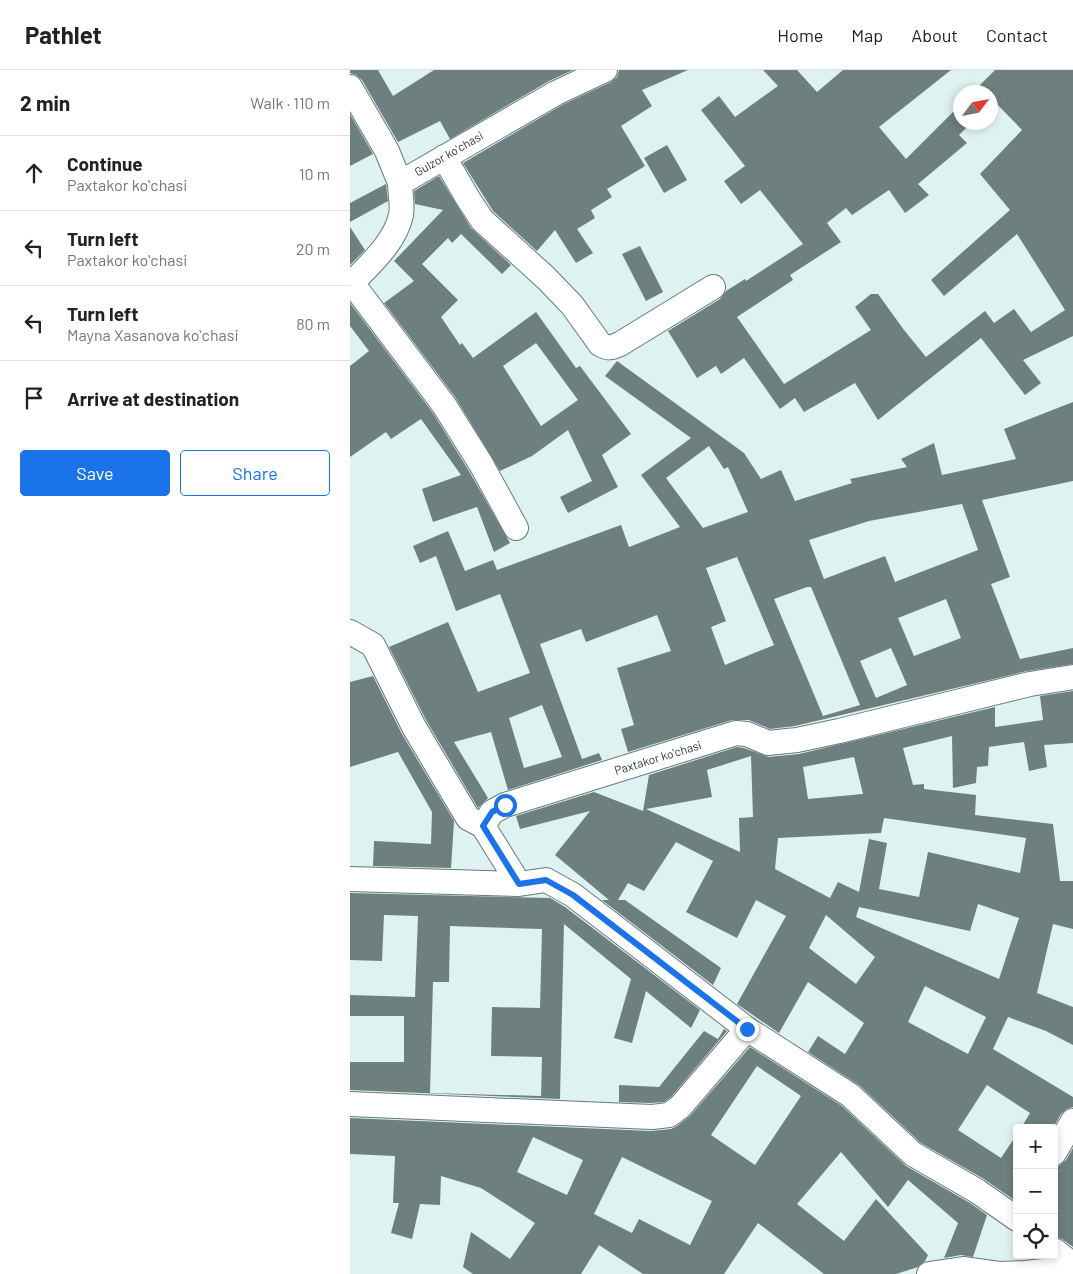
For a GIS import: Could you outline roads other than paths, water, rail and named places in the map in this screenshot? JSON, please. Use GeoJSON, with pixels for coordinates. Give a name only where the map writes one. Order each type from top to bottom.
{"type":"FeatureCollection","features":[{"type":"Feature","properties":{"kind":"street","name":"Gulzor koʻchasi"},"geometry":{"type":"LineString","coordinates":[[351,284],[387,244],[396,229],[401,213],[400,183],[556,93],[605,70]]}},
{"type":"Feature","properties":{"kind":"street"},"geometry":{"type":"LineString","coordinates":[[350,87],[388,151],[400,183]]}},
{"type":"Feature","properties":{"kind":"street"},"geometry":{"type":"LineString","coordinates":[[444,157],[482,220],[565,298],[600,344],[607,348],[620,344],[713,286]]}},
{"type":"Feature","properties":{"kind":"street"},"geometry":{"type":"LineString","coordinates":[[351,284],[444,405],[481,464],[516,528]]}},
{"type":"Feature","properties":{"kind":"street"},"geometry":{"type":"LineString","coordinates":[[350,632],[373,644],[414,727],[468,818],[483,826],[519,884]]}},
{"type":"Feature","properties":{"kind":"street","name":"Paxtakor koʻchasi"},"geometry":{"type":"LineString","coordinates":[[483,826],[492,812],[505,805],[736,733],[747,734],[768,743],[797,740],[1030,684],[1073,677]]}},
{"type":"Feature","properties":{"kind":"street"},"geometry":{"type":"LineString","coordinates":[[350,879],[519,884],[546,880],[573,895],[747,1029],[850,1095],[913,1154],[977,1191],[1013,1216]]}},
{"type":"Feature","properties":{"kind":"street"},"geometry":{"type":"LineString","coordinates":[[350,1104],[652,1117],[668,1115],[680,1108],[747,1029]]}},
{"type":"Feature","properties":{"kind":"street"},"geometry":{"type":"LineString","coordinates":[[1058,1146],[1073,1121]]}},
{"type":"Feature","properties":{"kind":"street"},"geometry":{"type":"LineString","coordinates":[[1058,1253],[1073,1266]]}},
{"type":"Feature","properties":{"kind":"street"},"geometry":{"type":"LineString","coordinates":[[929,1274],[963,1269],[999,1274],[1025,1274],[1073,1266]]}}]}
